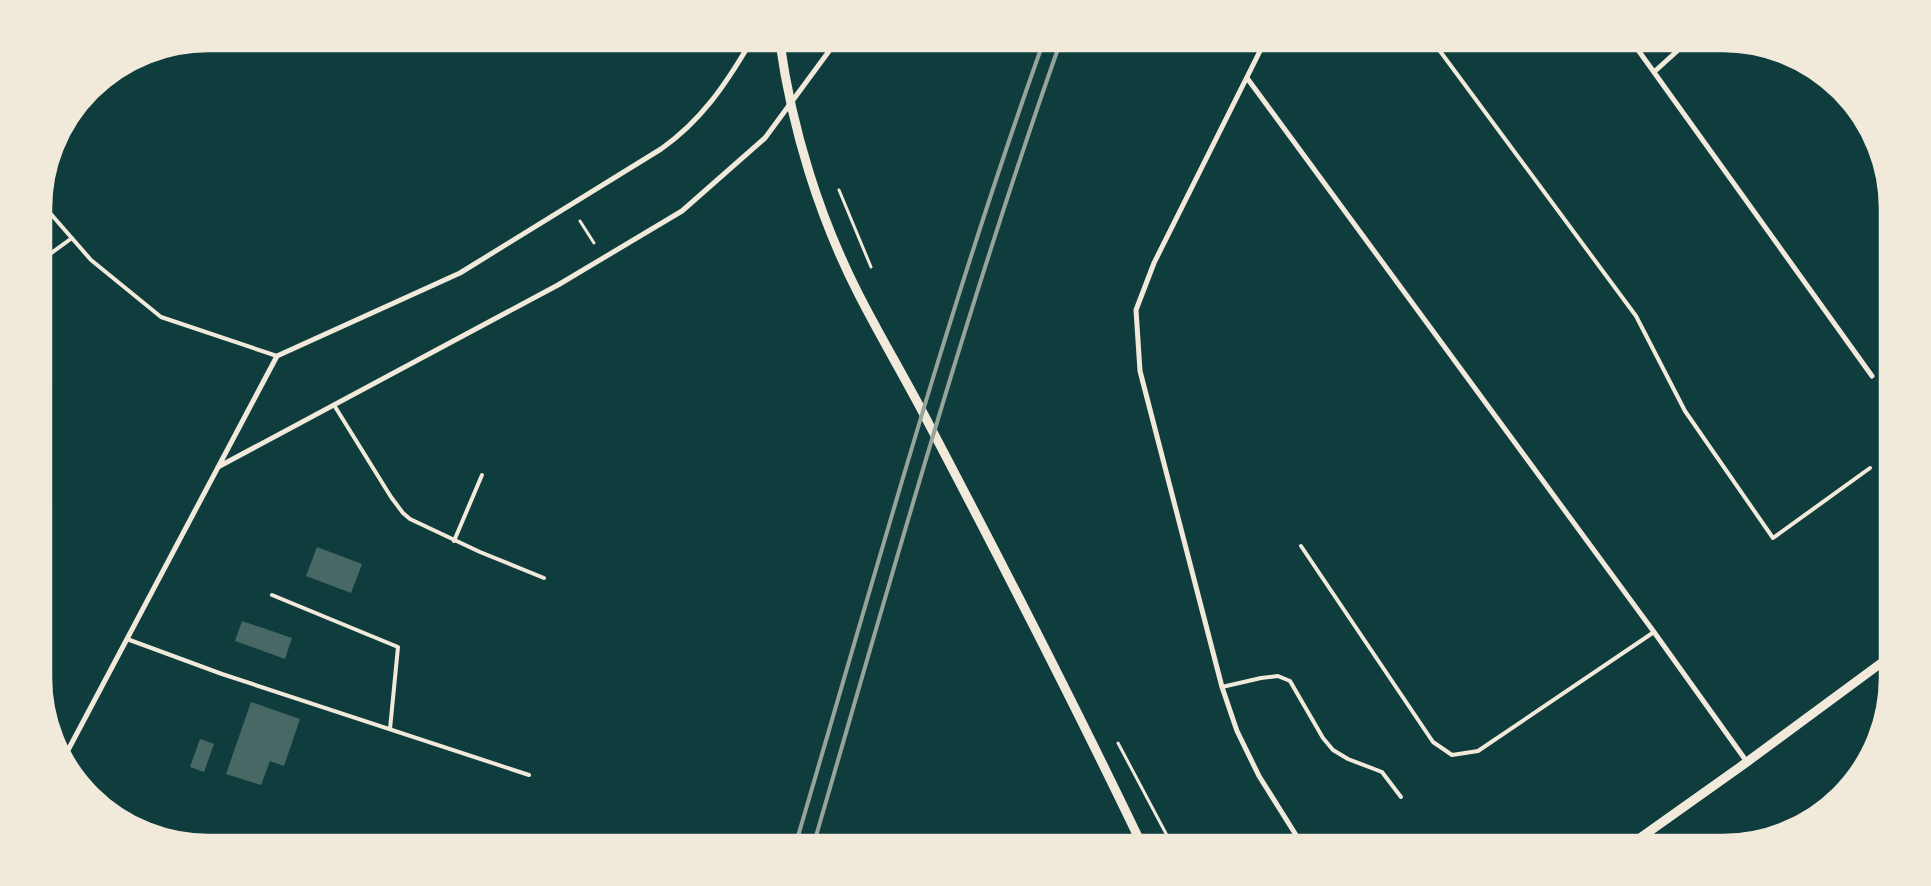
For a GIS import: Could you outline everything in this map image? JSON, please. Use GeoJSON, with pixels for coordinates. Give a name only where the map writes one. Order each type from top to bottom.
{"type":"FeatureCollection","features":[{"type":"Feature","properties":{"kind":"street"},"geometry":{"type":"LineString","coordinates":[[69,749],[277,356],[460,273],[654,153],[686,130],[713,101],[745,51]]}},
{"type":"Feature","properties":{"kind":"street"},"geometry":{"type":"LineString","coordinates":[[782,51],[796,123],[810,174],[836,244],[859,296],[930,426],[1096,749],[1137,834]]}},
{"type":"Feature","properties":{"kind":"street"},"geometry":{"type":"LineString","coordinates":[[218,467],[558,286],[682,211],[765,138],[828,51]]}},
{"type":"Feature","properties":{"kind":"street"},"geometry":{"type":"LineString","coordinates":[[1260,51],[1154,263],[1136,310],[1140,371],[1222,687],[1237,732],[1250,758],[1296,834]]}},
{"type":"Feature","properties":{"kind":"street"},"geometry":{"type":"LineString","coordinates":[[1639,51],[1872,376]]}},
{"type":"Feature","properties":{"kind":"street"},"geometry":{"type":"LineString","coordinates":[[1654,72],[1676,51]]}},
{"type":"Feature","properties":{"kind":"street"},"geometry":{"type":"LineString","coordinates":[[1247,78],[1654,632],[1747,762]]}},
{"type":"Feature","properties":{"kind":"street"},"geometry":{"type":"LineString","coordinates":[[1645,834],[1747,762],[1880,664]]}},
{"type":"Feature","properties":{"kind":"lane"},"geometry":{"type":"LineString","coordinates":[[1441,51],[1636,316],[1685,411],[1773,538],[1870,468]]}},
{"type":"Feature","properties":{"kind":"lane"},"geometry":{"type":"LineString","coordinates":[[52,215],[91,260],[161,316],[277,356]]}},
{"type":"Feature","properties":{"kind":"lane"},"geometry":{"type":"LineString","coordinates":[[52,253],[72,238]]}},
{"type":"Feature","properties":{"kind":"lane"},"geometry":{"type":"LineString","coordinates":[[334,404],[402,512],[425,528],[544,578]]}},
{"type":"Feature","properties":{"kind":"lane"},"geometry":{"type":"LineString","coordinates":[[454,541],[482,476]]}},
{"type":"Feature","properties":{"kind":"lane"},"geometry":{"type":"LineString","coordinates":[[1301,546],[1433,742],[1452,755],[1478,751],[1654,632]]}},
{"type":"Feature","properties":{"kind":"lane"},"geometry":{"type":"LineString","coordinates":[[272,595],[398,646],[390,729]]}},
{"type":"Feature","properties":{"kind":"lane"},"geometry":{"type":"LineString","coordinates":[[127,639],[222,674],[529,775]]}},
{"type":"Feature","properties":{"kind":"lane"},"geometry":{"type":"LineString","coordinates":[[1222,687],[1278,676],[1290,681],[1323,738],[1333,750],[1348,759],[1382,772],[1401,798]]}},
{"type":"Feature","properties":{"kind":"path"},"geometry":{"type":"LineString","coordinates":[[838,185],[867,257]]}},
{"type":"Feature","properties":{"kind":"path"},"geometry":{"type":"LineString","coordinates":[[570,206],[603,258]]}},
{"type":"Feature","properties":{"kind":"path"},"geometry":{"type":"LineString","coordinates":[[1118,742],[1166,834]]}},
{"type":"Feature","properties":{"kind":"building"},"geometry":{"type":"Polygon","coordinates":[[[317,547],[362,564],[351,593],[306,576],[317,547]]]}},
{"type":"Feature","properties":{"kind":"building"},"geometry":{"type":"Polygon","coordinates":[[[242,621],[292,638],[285,659],[235,641],[242,621]]]}},
{"type":"Feature","properties":{"kind":"building"},"geometry":{"type":"Polygon","coordinates":[[[251,702],[300,719],[284,766],[270,761],[261,785],[226,774],[251,702]]]}},
{"type":"Feature","properties":{"kind":"building"},"geometry":{"type":"Polygon","coordinates":[[[200,739],[214,744],[204,772],[190,767],[200,739]]]}},
{"type":"Feature","properties":{"kind":"railway"},"geometry":{"type":"LineString","coordinates":[[798,835],[944,341],[1040,51]]}},
{"type":"Feature","properties":{"kind":"railway"},"geometry":{"type":"LineString","coordinates":[[816,835],[962,341],[993,241],[1057,51]]}}]}
